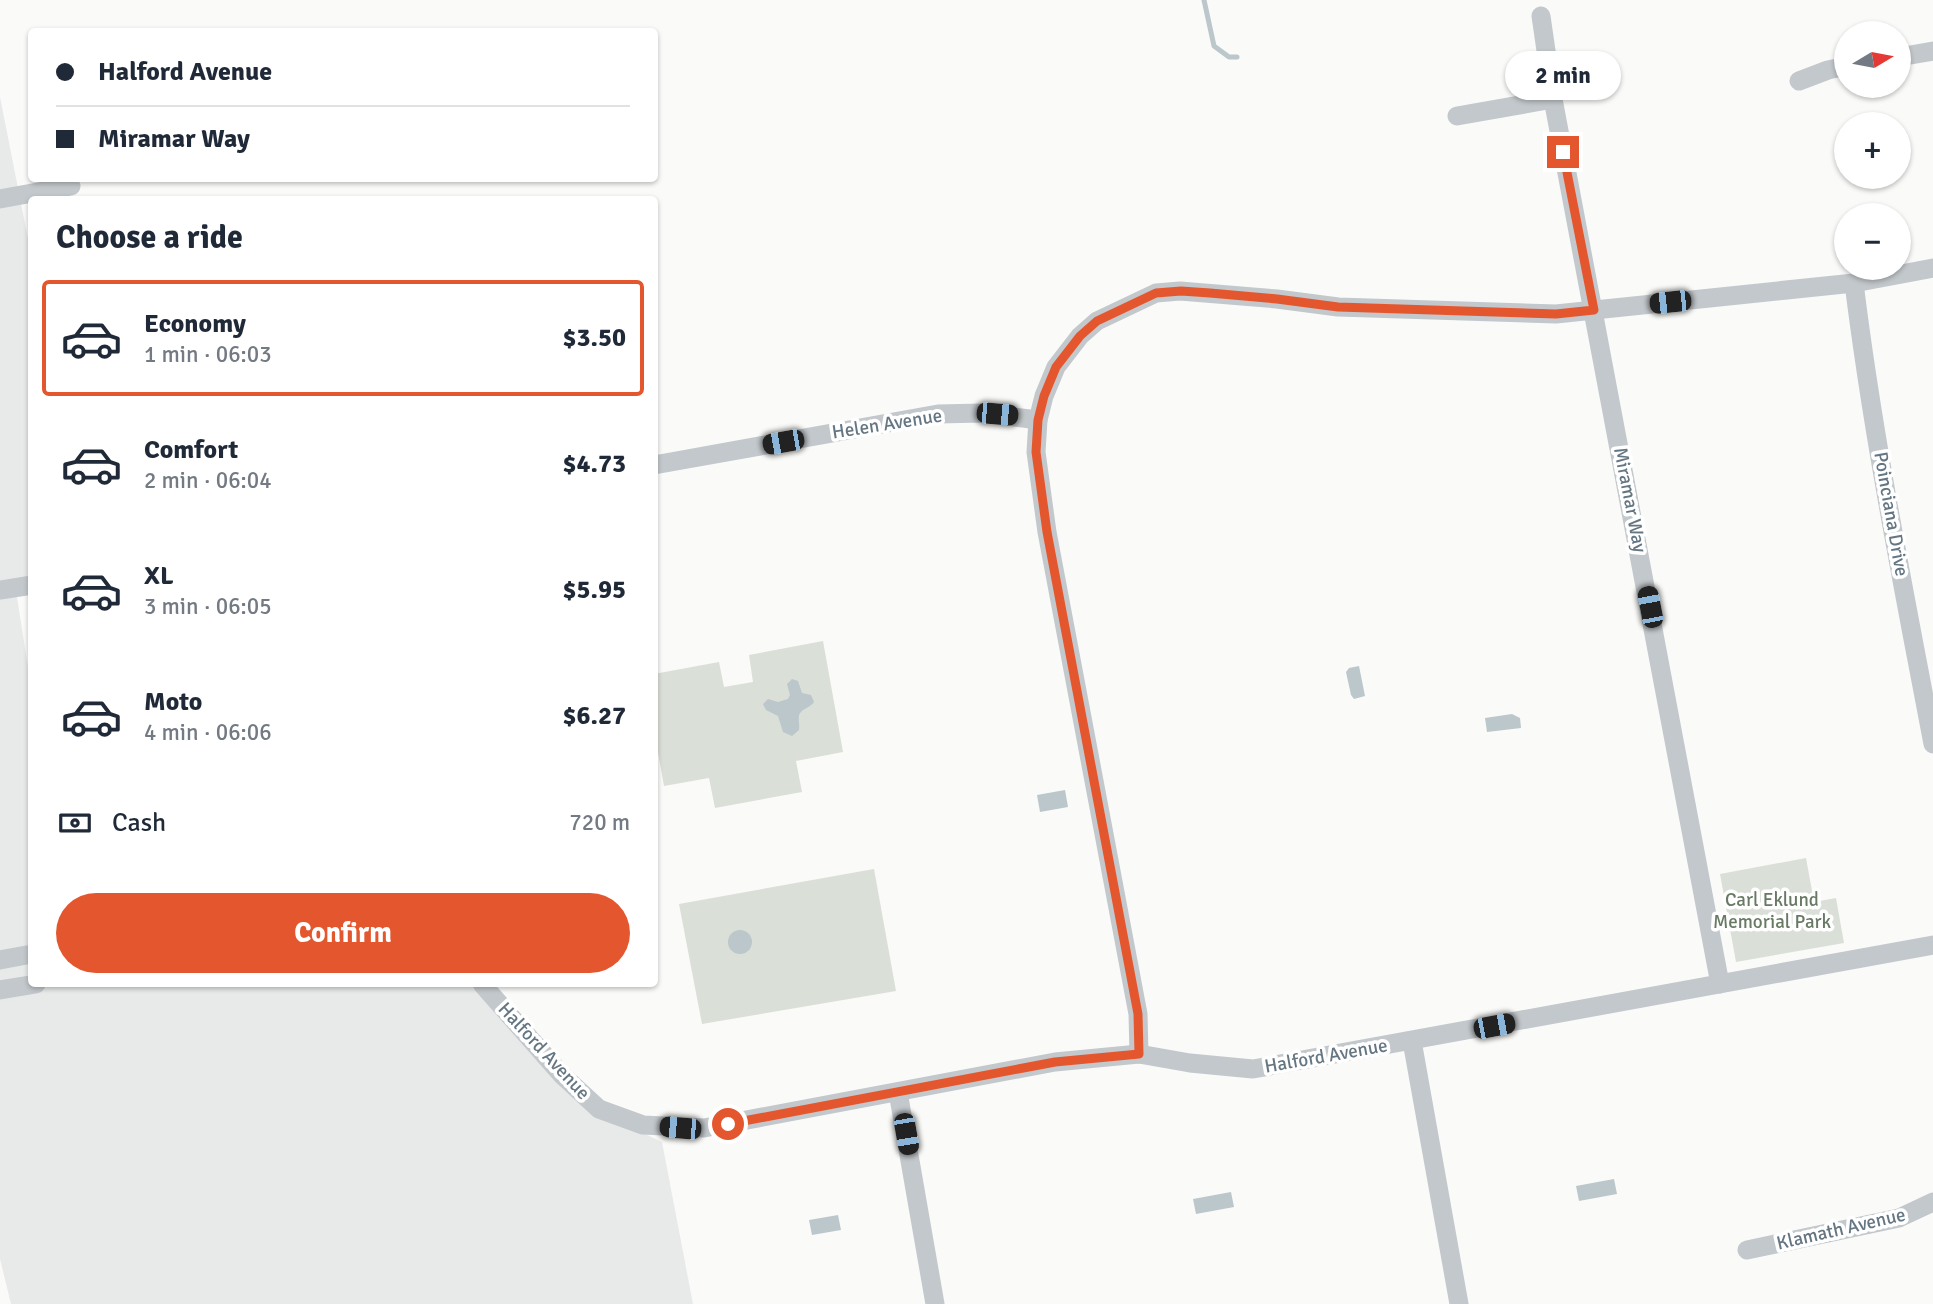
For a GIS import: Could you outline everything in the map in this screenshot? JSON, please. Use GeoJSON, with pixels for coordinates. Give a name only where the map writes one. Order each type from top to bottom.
{"type":"FeatureCollection","features":[{"type":"Feature","properties":{"kind":"street","name":"Miramar Way"},"geometry":{"type":"LineString","coordinates":[[1541,16],[1553,99],[1720,984]]}},
{"type":"Feature","properties":{"kind":"street"},"geometry":{"type":"LineString","coordinates":[[1911,55],[1933,51]]}},
{"type":"Feature","properties":{"kind":"street"},"geometry":{"type":"LineString","coordinates":[[1799,81],[1834,68]]}},
{"type":"Feature","properties":{"kind":"street"},"geometry":{"type":"LineString","coordinates":[[1457,116],[1553,99]]}},
{"type":"Feature","properties":{"kind":"street"},"geometry":{"type":"LineString","coordinates":[[0,199],[71,186]]}},
{"type":"Feature","properties":{"kind":"street"},"geometry":{"type":"LineString","coordinates":[[1139,1054],[1138,1014],[1045,520],[1036,452],[1038,420],[1044,396],[1056,367],[1080,336],[1097,321],[1156,293],[1190,291],[1338,307],[1556,314],[1854,283],[1933,268]]}},
{"type":"Feature","properties":{"kind":"street","name":"Poinciana Drive"},"geometry":{"type":"LineString","coordinates":[[1854,283],[1905,598],[1933,744]]}},
{"type":"Feature","properties":{"kind":"street","name":"Helen Avenue"},"geometry":{"type":"LineString","coordinates":[[658,464],[937,414],[982,413],[1038,420]]}},
{"type":"Feature","properties":{"kind":"street"},"geometry":{"type":"LineString","coordinates":[[0,590],[28,586]]}},
{"type":"Feature","properties":{"kind":"street","name":"Halford Avenue"},"geometry":{"type":"LineString","coordinates":[[485,987],[562,1074],[599,1109],[643,1125],[704,1128],[1055,1062],[1139,1054],[1190,1063],[1253,1069],[1933,945]]}},
{"type":"Feature","properties":{"kind":"street"},"geometry":{"type":"LineString","coordinates":[[0,960],[28,955]]}},
{"type":"Feature","properties":{"kind":"street"},"geometry":{"type":"LineString","coordinates":[[0,990],[28,985]]}},
{"type":"Feature","properties":{"kind":"street"},"geometry":{"type":"LineString","coordinates":[[1412,1041],[1459,1304]]}},
{"type":"Feature","properties":{"kind":"street"},"geometry":{"type":"LineString","coordinates":[[898,1092],[935,1304]]}},
{"type":"Feature","properties":{"kind":"street","name":"Klamath Avenue"},"geometry":{"type":"LineString","coordinates":[[1747,1251],[1899,1218],[1933,1202]]}},
{"type":"Feature","properties":{"kind":"shaded area"},"geometry":{"type":"Polygon","coordinates":[[[0,97],[28,239],[28,580],[15,585],[28,667],[28,987],[472,987],[597,1111],[662,1142],[693,1304],[11,1304],[0,1259],[0,97]]]}},
{"type":"Feature","properties":{"kind":"shaded area"},"geometry":{"type":"Polygon","coordinates":[[[1359,666],[1365,696],[1354,699],[1346,672],[1349,668],[1359,666]]]}},
{"type":"Feature","properties":{"kind":"shaded area"},"geometry":{"type":"Polygon","coordinates":[[[792,679],[798,681],[802,693],[811,695],[814,702],[800,713],[799,730],[792,736],[783,732],[778,716],[766,710],[763,704],[768,699],[778,702],[788,699],[790,695],[787,684],[792,679]]]}},
{"type":"Feature","properties":{"kind":"shaded area"},"geometry":{"type":"Polygon","coordinates":[[[1512,714],[1520,718],[1521,728],[1487,732],[1485,718],[1512,714]]]}},
{"type":"Feature","properties":{"kind":"shaded area"},"geometry":{"type":"Polygon","coordinates":[[[1065,790],[1068,807],[1040,812],[1037,795],[1065,790]]]}},
{"type":"Feature","properties":{"kind":"shaded area"},"geometry":{"type":"Polygon","coordinates":[[[740,930],[749,933],[752,942],[749,951],[740,954],[731,951],[728,942],[731,933],[740,930]]]}},
{"type":"Feature","properties":{"kind":"shaded area"},"geometry":{"type":"Polygon","coordinates":[[[1614,1179],[1617,1194],[1579,1201],[1576,1186],[1614,1179]]]}},
{"type":"Feature","properties":{"kind":"shaded area"},"geometry":{"type":"Polygon","coordinates":[[[1231,1192],[1234,1207],[1196,1214],[1193,1199],[1231,1192]]]}},
{"type":"Feature","properties":{"kind":"shaded area"},"geometry":{"type":"Polygon","coordinates":[[[838,1215],[841,1230],[812,1235],[809,1220],[838,1215]]]}},
{"type":"Feature","properties":{"kind":"green space"},"geometry":{"type":"Polygon","coordinates":[[[823,641],[843,752],[796,761],[802,792],[715,808],[709,778],[664,786],[658,752],[658,673],[719,662],[724,687],[753,682],[749,655],[823,641]]]}},
{"type":"Feature","properties":{"kind":"green space","name":"Carl Eklund Memorial Park"},"geometry":{"type":"Polygon","coordinates":[[[1806,858],[1814,902],[1836,898],[1844,943],[1736,962],[1720,874],[1806,858]]]}},
{"type":"Feature","properties":{"kind":"green space"},"geometry":{"type":"Polygon","coordinates":[[[874,869],[896,991],[702,1024],[679,904],[874,869]]]}},
{"type":"Feature","properties":{"kind":"waterway"},"geometry":{"type":"LineString","coordinates":[[1204,0],[1214,46],[1229,57],[1237,57]]}},
{"type":"Feature","properties":{"kind":"route"},"geometry":{"type":"LineString","coordinates":[[728,1124],[1055,1062],[1139,1054],[1138,1014],[1047,532],[1036,452],[1038,420],[1056,367],[1080,336],[1097,321],[1156,293],[1210,293],[1338,307],[1556,314],[1594,310],[1563,152]]}}]}
